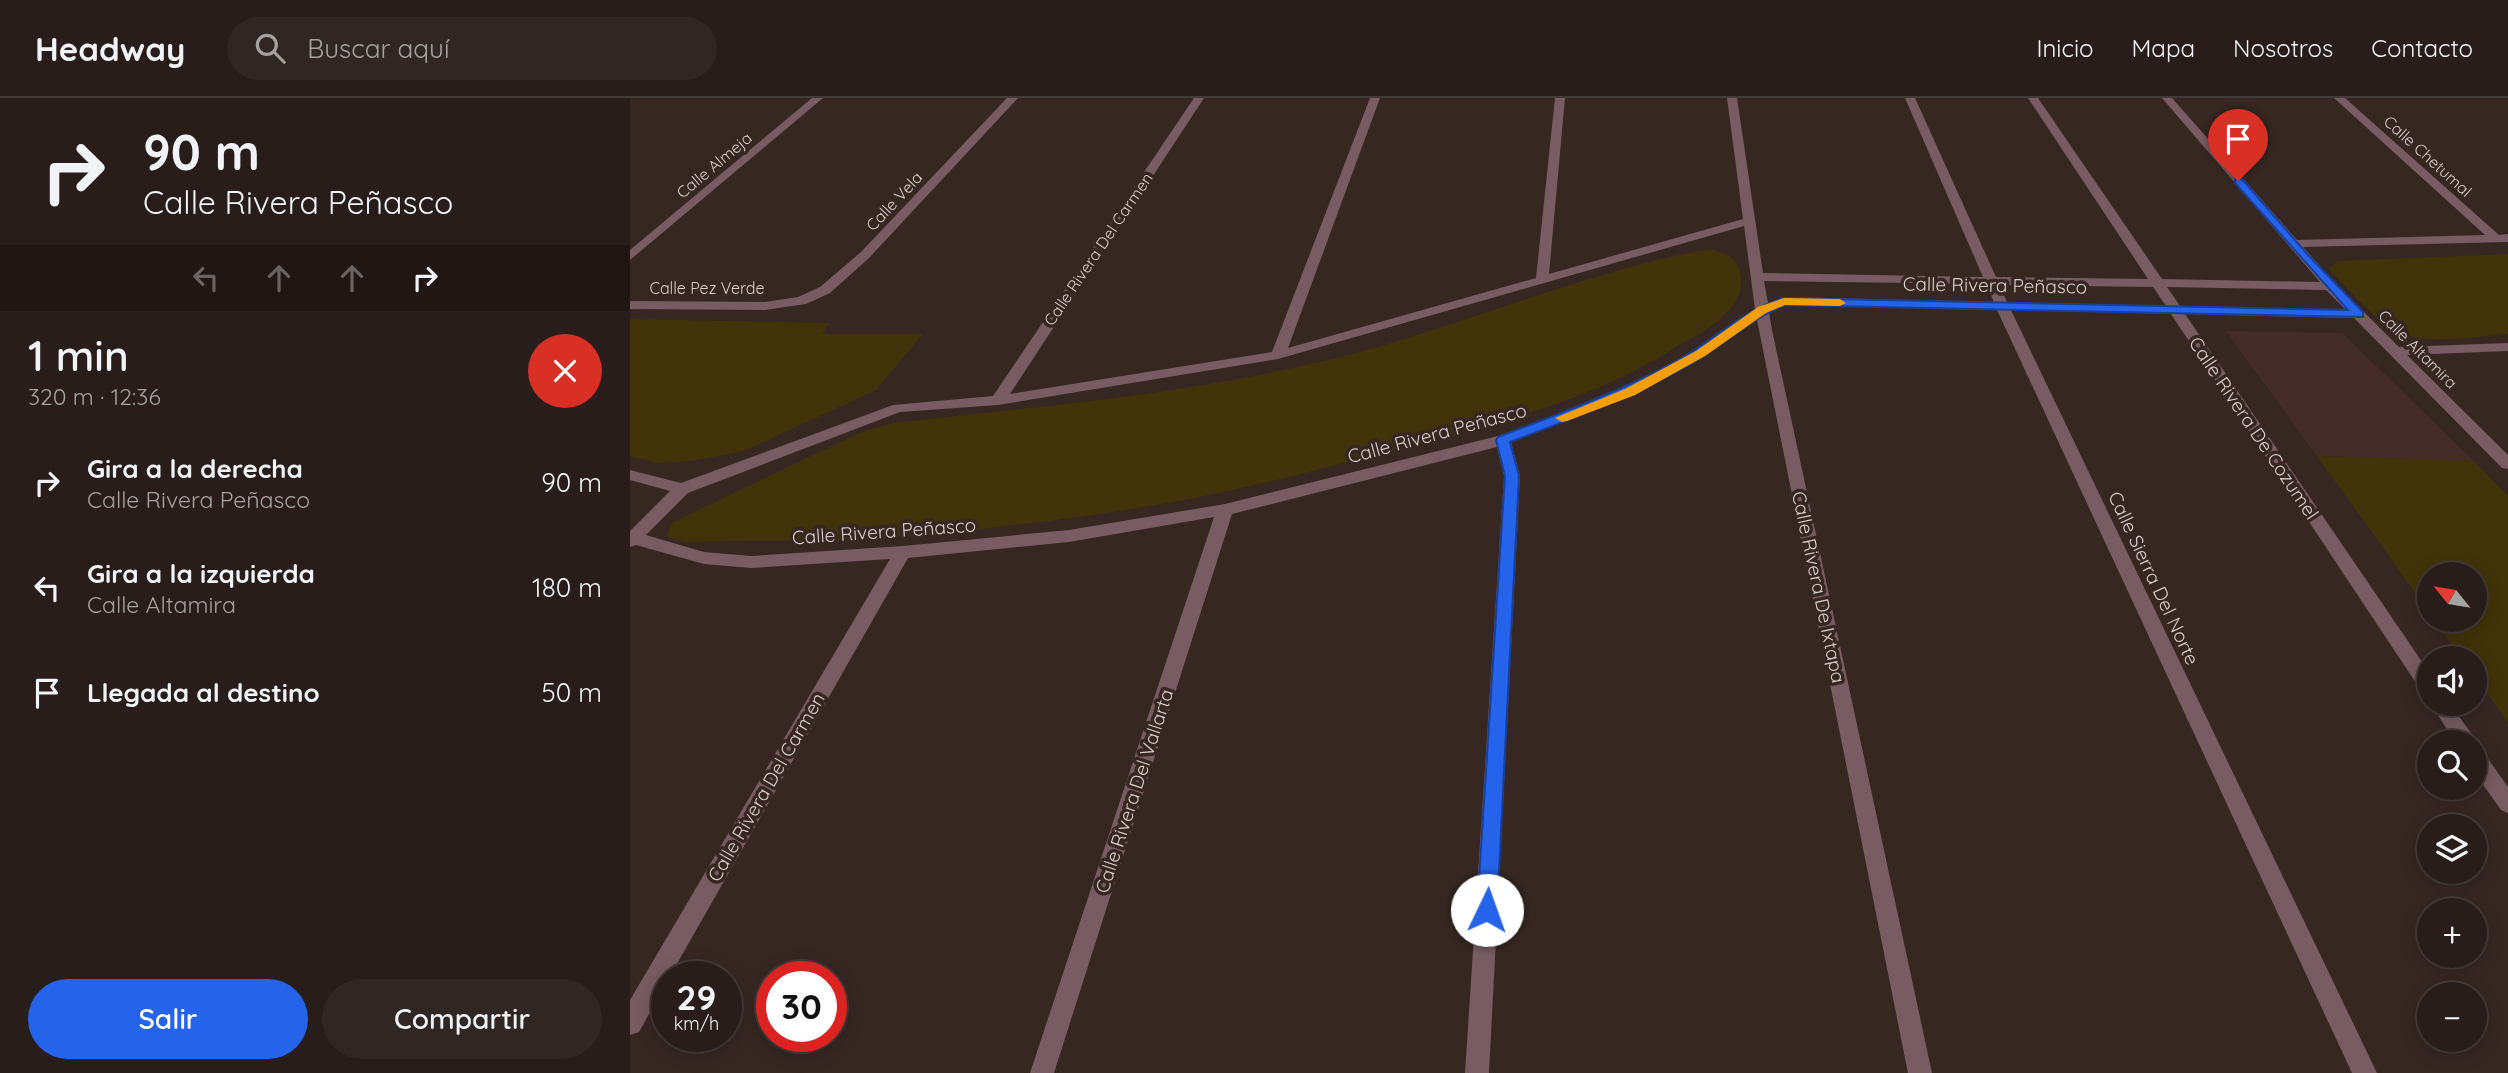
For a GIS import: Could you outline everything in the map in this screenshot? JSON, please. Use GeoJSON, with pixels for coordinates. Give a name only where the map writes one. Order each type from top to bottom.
{"type":"FeatureCollection","features":[{"type":"Feature","properties":{"kind":"street","name":"Calle Almeja"},"geometry":{"type":"LineString","coordinates":[[630,256],[818,98]]}},
{"type":"Feature","properties":{"kind":"street","name":"Calle Vela"},"geometry":{"type":"LineString","coordinates":[[783,304],[812,297],[838,280],[1013,98]]}},
{"type":"Feature","properties":{"kind":"street","name":"Calle Rivera Del Carmen"},"geometry":{"type":"LineString","coordinates":[[998,400],[1199,98]]}},
{"type":"Feature","properties":{"kind":"street"},"geometry":{"type":"LineString","coordinates":[[1278,355],[1375,98]]}},
{"type":"Feature","properties":{"kind":"street"},"geometry":{"type":"LineString","coordinates":[[1542,279],[1560,98]]}},
{"type":"Feature","properties":{"kind":"street","name":"Calle Rivera De Ixtapa"},"geometry":{"type":"LineString","coordinates":[[1732,98],[1762,310],[1920,1073]]}},
{"type":"Feature","properties":{"kind":"street","name":"Calle Sierra Del Norte"},"geometry":{"type":"LineString","coordinates":[[1910,98],[2002,306],[2365,1073]]}},
{"type":"Feature","properties":{"kind":"street","name":"Calle Rivera De Cozumel"},"geometry":{"type":"LineString","coordinates":[[2033,98],[2155,284],[2417,669]]}},
{"type":"Feature","properties":{"kind":"street","name":"Calle Altamira"},"geometry":{"type":"LineString","coordinates":[[2167,98],[2330,286],[2508,464]]}},
{"type":"Feature","properties":{"kind":"street","name":"Calle Chetumal"},"geometry":{"type":"LineString","coordinates":[[2339,98],[2502,238]]}},
{"type":"Feature","properties":{"kind":"street"},"geometry":{"type":"LineString","coordinates":[[631,539],[682,489],[898,408],[998,400],[1278,355],[1749,221]]}},
{"type":"Feature","properties":{"kind":"street"},"geometry":{"type":"LineString","coordinates":[[2292,244],[2502,238]]}},
{"type":"Feature","properties":{"kind":"street","name":"Calle Rivera Peñasco"},"geometry":{"type":"LineString","coordinates":[[1756,277],[2330,286]]}},
{"type":"Feature","properties":{"kind":"street","name":"Calle Rivera Peñasco"},"geometry":{"type":"LineString","coordinates":[[631,539],[704,558],[751,562],[903,552],[1069,536],[1225,510],[1503,440],[1630,392],[1700,353],[1762,310],[1784,301],[2359,314]]}},
{"type":"Feature","properties":{"kind":"street","name":"Calle Pez Verde"},"geometry":{"type":"LineString","coordinates":[[630,305],[783,304]]}},
{"type":"Feature","properties":{"kind":"street"},"geometry":{"type":"LineString","coordinates":[[2394,351],[2508,347]]}},
{"type":"Feature","properties":{"kind":"street"},"geometry":{"type":"LineString","coordinates":[[1477,1073],[1512,476],[1503,440]]}},
{"type":"Feature","properties":{"kind":"street"},"geometry":{"type":"LineString","coordinates":[[630,475],[682,489]]}},
{"type":"Feature","properties":{"kind":"street","name":"Calle Rivera Del Vallarta"},"geometry":{"type":"LineString","coordinates":[[1042,1073],[1225,510]]}},
{"type":"Feature","properties":{"kind":"street","name":"Calle Rivera Del Carmen"},"geometry":{"type":"LineString","coordinates":[[630,1023],[903,552]]}},
{"type":"Feature","properties":{"kind":"street"},"geometry":{"type":"LineString","coordinates":[[2487,774],[2508,804]]}},
{"type":"Feature","properties":{"kind":"shaded area"},"geometry":{"type":"Polygon","coordinates":[[[1709,249],[1732,258],[1740,272],[1741,286],[1737,298],[1720,319],[1640,368],[1606,384],[1570,399],[1460,433],[1233,490],[1068,519],[847,539],[684,542],[666,537],[673,522],[861,432],[894,423],[1186,388],[1302,366],[1403,339],[1621,270],[1709,249]]]}},
{"type":"Feature","properties":{"kind":"shaded area"},"geometry":{"type":"Polygon","coordinates":[[[2508,254],[2508,334],[2462,338],[2429,339],[2399,332],[2371,312],[2328,268],[2338,261],[2508,254]]]}},
{"type":"Feature","properties":{"kind":"shaded area"},"geometry":{"type":"Polygon","coordinates":[[[630,319],[830,323],[822,334],[923,334],[876,390],[744,451],[691,461],[657,463],[630,456],[630,319]]]}},
{"type":"Feature","properties":{"kind":"shaded area"},"geometry":{"type":"Polygon","coordinates":[[[2226,331],[2342,333],[2474,461],[2317,456],[2226,331]]]}},
{"type":"Feature","properties":{"kind":"shaded area"},"geometry":{"type":"Polygon","coordinates":[[[2317,456],[2474,461],[2508,496],[2508,723],[2487,693],[2487,646],[2453,646],[2443,632],[2487,632],[2487,562],[2417,562],[2417,595],[2317,456]]]}},
{"type":"Feature","properties":{"kind":"slow traffic"},"geometry":{"type":"LineString","coordinates":[[1562,418],[1630,392],[1700,353],[1762,310],[1784,301],[1840,303]]}},
{"type":"Feature","properties":{"kind":"route"},"geometry":{"type":"LineString","coordinates":[[1487,910],[1512,476],[1503,440],[1630,392],[1700,353],[1762,310],[1784,301],[2359,314],[2304,258],[2238,181]]}}]}
